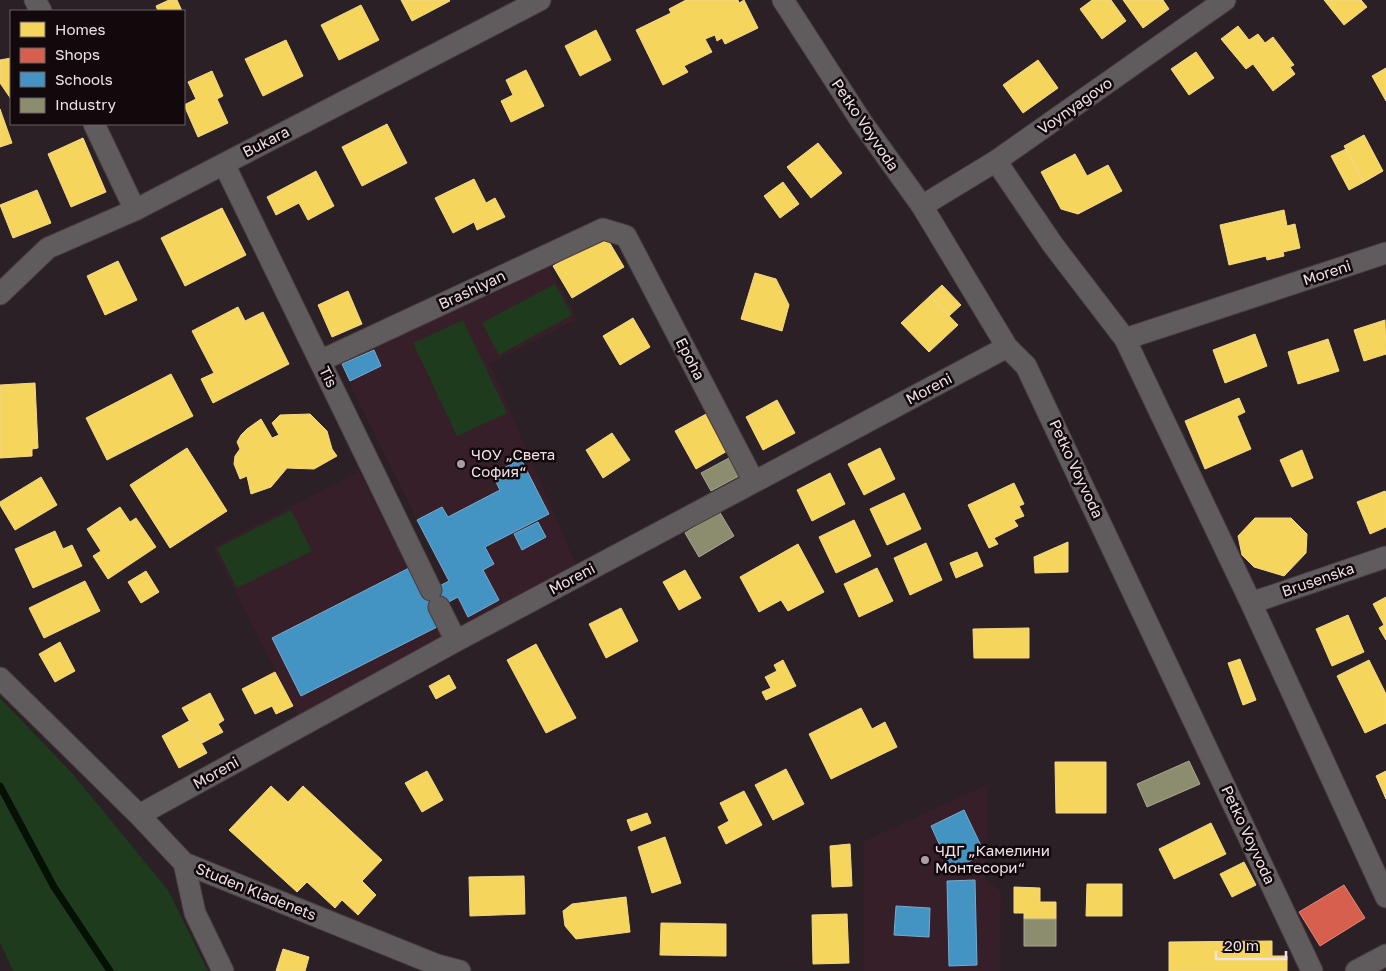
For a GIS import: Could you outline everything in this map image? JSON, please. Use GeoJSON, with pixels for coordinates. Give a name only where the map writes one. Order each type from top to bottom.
{"type":"FeatureCollection","features":[{"type":"Feature","properties":{"kind":"street","name":"Bukara"},"geometry":{"type":"LineString","coordinates":[[0,294],[48,248],[135,210],[540,0]]}},
{"type":"Feature","properties":{"kind":"street","name":"Petko Voyvoda"},"geometry":{"type":"LineString","coordinates":[[782,0],[861,121],[922,206],[1007,347],[1026,366],[1312,971]]}},
{"type":"Feature","properties":{"kind":"street","name":"Voynyagovo"},"geometry":{"type":"LineString","coordinates":[[922,206],[996,161],[1225,0]]}},
{"type":"Feature","properties":{"kind":"street"},"geometry":{"type":"LineString","coordinates":[[94,125],[135,210]]}},
{"type":"Feature","properties":{"kind":"street"},"geometry":{"type":"LineString","coordinates":[[996,161],[1053,245],[1125,339],[1251,603],[1386,898]]}},
{"type":"Feature","properties":{"kind":"street","name":"Tis"},"geometry":{"type":"LineString","coordinates":[[224,164],[456,641]]}},
{"type":"Feature","properties":{"kind":"street","name":"Brashlyan"},"geometry":{"type":"LineString","coordinates":[[320,361],[603,229],[626,236]]}},
{"type":"Feature","properties":{"kind":"street","name":"Epoha"},"geometry":{"type":"LineString","coordinates":[[626,236],[754,482]]}},
{"type":"Feature","properties":{"kind":"street","name":"Moreni"},"geometry":{"type":"LineString","coordinates":[[1125,339],[1386,253]]}},
{"type":"Feature","properties":{"kind":"street","name":"Moreni"},"geometry":{"type":"LineString","coordinates":[[139,815],[456,641],[1007,347]]}},
{"type":"Feature","properties":{"kind":"street","name":"Brusenska"},"geometry":{"type":"LineString","coordinates":[[1251,603],[1386,557]]}},
{"type":"Feature","properties":{"kind":"street","name":"Studen Kladenets"},"geometry":{"type":"LineString","coordinates":[[0,678],[184,862],[437,965],[460,971]]}},
{"type":"Feature","properties":{"kind":"street"},"geometry":{"type":"LineString","coordinates":[[184,862],[195,913],[223,971]]}},
{"type":"Feature","properties":{"kind":"street"},"geometry":{"type":"LineString","coordinates":[[1356,971],[1386,955]]}},
{"type":"Feature","properties":{"kind":"shaded area","name":"ЧОУ „Света София“"},"geometry":{"type":"Polygon","coordinates":[[[547,265],[578,319],[490,364],[576,565],[467,621],[338,360],[547,265]]]}},
{"type":"Feature","properties":{"kind":"shaded area"},"geometry":{"type":"Polygon","coordinates":[[[359,471],[443,638],[299,717],[213,547],[359,471]]]}},
{"type":"Feature","properties":{"kind":"shaded area","name":"ЧДГ „Камелини Монтесори“"},"geometry":{"type":"Polygon","coordinates":[[[988,784],[986,880],[1001,891],[1000,971],[864,971],[864,841],[988,784]]]}},
{"type":"Feature","properties":{"kind":"green space"},"geometry":{"type":"Polygon","coordinates":[[[555,284],[572,315],[499,355],[482,323],[555,284]]]}},
{"type":"Feature","properties":{"kind":"green space"},"geometry":{"type":"Polygon","coordinates":[[[463,320],[507,413],[457,436],[413,343],[463,320]]]}},
{"type":"Feature","properties":{"kind":"green space"},"geometry":{"type":"Polygon","coordinates":[[[291,510],[312,551],[237,588],[217,548],[291,510]]]}},
{"type":"Feature","properties":{"kind":"green space"},"geometry":{"type":"Polygon","coordinates":[[[0,698],[71,772],[168,890],[208,971],[13,971],[0,942],[0,698]]]}},
{"type":"Feature","properties":{"kind":"building: Homes"},"geometry":{"type":"Polygon","coordinates":[[[169,0],[177,0],[182,10],[158,10],[156,6],[169,0]]]}},
{"type":"Feature","properties":{"kind":"building: Homes"},"geometry":{"type":"Polygon","coordinates":[[[401,0],[449,0],[450,1],[412,21],[401,0]]]}},
{"type":"Feature","properties":{"kind":"building: Homes"},"geometry":{"type":"Polygon","coordinates":[[[686,0],[738,0],[739,3],[744,0],[758,28],[725,44],[722,38],[717,41],[715,35],[705,39],[712,52],[684,66],[688,72],[663,85],[636,30],[671,13],[669,9],[686,0]]]}},
{"type":"Feature","properties":{"kind":"building: Homes"},"geometry":{"type":"Polygon","coordinates":[[[1092,0],[1111,0],[1126,21],[1102,39],[1080,9],[1092,0]]]}},
{"type":"Feature","properties":{"kind":"building: Homes"},"geometry":{"type":"Polygon","coordinates":[[[1123,0],[1163,0],[1169,9],[1143,28],[1123,0]]]}},
{"type":"Feature","properties":{"kind":"building: Homes"},"geometry":{"type":"Polygon","coordinates":[[[1324,0],[1361,0],[1367,7],[1344,25],[1324,0]]]}},
{"type":"Feature","properties":{"kind":"building: Homes"},"geometry":{"type":"Polygon","coordinates":[[[361,5],[379,40],[339,60],[321,25],[361,5]]]}},
{"type":"Feature","properties":{"kind":"building: Homes"},"geometry":{"type":"Polygon","coordinates":[[[1238,26],[1249,40],[1258,34],[1265,43],[1273,37],[1294,65],[1290,67],[1295,74],[1273,91],[1253,64],[1246,69],[1221,39],[1238,26]]]}},
{"type":"Feature","properties":{"kind":"building: Homes"},"geometry":{"type":"Polygon","coordinates":[[[596,30],[611,60],[580,76],[565,46],[596,30]]]}},
{"type":"Feature","properties":{"kind":"building: Homes"},"geometry":{"type":"Polygon","coordinates":[[[286,40],[303,76],[263,96],[245,59],[286,40]]]}},
{"type":"Feature","properties":{"kind":"building: Homes"},"geometry":{"type":"Polygon","coordinates":[[[1196,52],[1214,78],[1189,95],[1171,69],[1196,52]]]}},
{"type":"Feature","properties":{"kind":"building: Homes"},"geometry":{"type":"Polygon","coordinates":[[[10,58],[10,98],[0,83],[0,60],[10,58]]]}},
{"type":"Feature","properties":{"kind":"building: Homes"},"geometry":{"type":"Polygon","coordinates":[[[1038,60],[1058,88],[1023,113],[1003,85],[1038,60]]]}},
{"type":"Feature","properties":{"kind":"building: Homes"},"geometry":{"type":"Polygon","coordinates":[[[1386,68],[1386,101],[1372,76],[1386,68]]]}},
{"type":"Feature","properties":{"kind":"building: Homes"},"geometry":{"type":"Polygon","coordinates":[[[526,70],[544,106],[511,122],[501,101],[513,95],[506,80],[526,70]]]}},
{"type":"Feature","properties":{"kind":"building: Homes"},"geometry":{"type":"Polygon","coordinates":[[[212,71],[223,96],[217,99],[228,123],[198,137],[185,107],[185,104],[196,99],[188,82],[212,71]]]}},
{"type":"Feature","properties":{"kind":"building: Homes"},"geometry":{"type":"Polygon","coordinates":[[[0,109],[12,143],[0,147],[0,109]]]}},
{"type":"Feature","properties":{"kind":"building: Homes"},"geometry":{"type":"Polygon","coordinates":[[[387,124],[407,163],[362,186],[342,147],[387,124]]]}},
{"type":"Feature","properties":{"kind":"building: Homes"},"geometry":{"type":"Polygon","coordinates":[[[1364,135],[1383,171],[1364,182],[1344,146],[1364,135]]]}},
{"type":"Feature","properties":{"kind":"building: Homes"},"geometry":{"type":"Polygon","coordinates":[[[83,138],[106,192],[71,207],[48,154],[83,138]]]}},
{"type":"Feature","properties":{"kind":"building: Homes"},"geometry":{"type":"Polygon","coordinates":[[[818,143],[842,173],[811,198],[787,167],[818,143]]]}},
{"type":"Feature","properties":{"kind":"building: Homes"},"geometry":{"type":"Polygon","coordinates":[[[1346,149],[1364,182],[1349,190],[1331,156],[1346,149]]]}},
{"type":"Feature","properties":{"kind":"building: Homes"},"geometry":{"type":"Polygon","coordinates":[[[1075,154],[1087,176],[1108,165],[1122,191],[1078,214],[1061,209],[1041,172],[1075,154]]]}},
{"type":"Feature","properties":{"kind":"building: Homes"},"geometry":{"type":"Polygon","coordinates":[[[316,171],[334,206],[308,220],[299,203],[276,215],[267,197],[316,171]]]}},
{"type":"Feature","properties":{"kind":"building: Homes"},"geometry":{"type":"Polygon","coordinates":[[[474,179],[486,203],[495,198],[505,217],[477,230],[474,222],[453,233],[435,198],[474,179]]]}},
{"type":"Feature","properties":{"kind":"building: Homes"},"geometry":{"type":"Polygon","coordinates":[[[783,182],[799,204],[780,218],[764,196],[783,182]]]}},
{"type":"Feature","properties":{"kind":"building: Homes"},"geometry":{"type":"Polygon","coordinates":[[[37,190],[51,223],[13,238],[0,205],[37,190]]]}},
{"type":"Feature","properties":{"kind":"building: Homes"},"geometry":{"type":"Polygon","coordinates":[[[222,208],[246,255],[185,286],[161,238],[222,208]]]}},
{"type":"Feature","properties":{"kind":"building: Homes"},"geometry":{"type":"Polygon","coordinates":[[[1284,210],[1287,226],[1295,224],[1300,248],[1283,252],[1284,256],[1267,260],[1266,256],[1229,265],[1220,225],[1284,210]]]}},
{"type":"Feature","properties":{"kind":"building: Homes"},"geometry":{"type":"Polygon","coordinates":[[[605,235],[624,267],[572,298],[553,266],[605,235]]]}},
{"type":"Feature","properties":{"kind":"building: Homes"},"geometry":{"type":"Polygon","coordinates":[[[118,261],[137,300],[105,315],[87,276],[118,261]]]}},
{"type":"Feature","properties":{"kind":"building: Homes"},"geometry":{"type":"Polygon","coordinates":[[[755,273],[776,279],[789,305],[782,331],[741,319],[755,273]]]}},
{"type":"Feature","properties":{"kind":"building: Homes"},"geometry":{"type":"Polygon","coordinates":[[[942,285],[961,305],[949,316],[930,296],[942,285]]]}},
{"type":"Feature","properties":{"kind":"building: Homes"},"geometry":{"type":"Polygon","coordinates":[[[348,291],[362,324],[332,337],[318,305],[348,291]]]}},
{"type":"Feature","properties":{"kind":"building: Homes"},"geometry":{"type":"Polygon","coordinates":[[[930,296],[958,325],[929,352],[901,323],[930,296]]]}},
{"type":"Feature","properties":{"kind":"building: Homes"},"geometry":{"type":"Polygon","coordinates":[[[238,307],[245,321],[263,312],[289,364],[213,403],[201,379],[214,373],[192,331],[238,307]]]}},
{"type":"Feature","properties":{"kind":"building: Homes"},"geometry":{"type":"Polygon","coordinates":[[[633,318],[650,347],[620,365],[603,336],[633,318]]]}},
{"type":"Feature","properties":{"kind":"building: Homes"},"geometry":{"type":"Polygon","coordinates":[[[1385,320],[1386,354],[1364,361],[1354,330],[1385,320]]]}},
{"type":"Feature","properties":{"kind":"building: Homes"},"geometry":{"type":"Polygon","coordinates":[[[1255,334],[1267,366],[1225,383],[1213,350],[1255,334]]]}},
{"type":"Feature","properties":{"kind":"building: Homes"},"geometry":{"type":"Polygon","coordinates":[[[1328,339],[1339,371],[1298,384],[1288,352],[1328,339]]]}},
{"type":"Feature","properties":{"kind":"building: Homes"},"geometry":{"type":"Polygon","coordinates":[[[171,374],[193,416],[107,460],[86,418],[171,374]]]}},
{"type":"Feature","properties":{"kind":"building: Homes"},"geometry":{"type":"Polygon","coordinates":[[[35,383],[38,448],[32,449],[32,456],[0,458],[0,385],[35,383]]]}},
{"type":"Feature","properties":{"kind":"building: Homes"},"geometry":{"type":"Polygon","coordinates":[[[1239,398],[1245,412],[1237,416],[1251,449],[1205,469],[1185,421],[1239,398]]]}},
{"type":"Feature","properties":{"kind":"building: Homes"},"geometry":{"type":"Polygon","coordinates":[[[777,400],[795,433],[763,450],[746,417],[777,400]]]}},
{"type":"Feature","properties":{"kind":"building: Homes"},"geometry":{"type":"Polygon","coordinates":[[[708,413],[729,450],[696,469],[675,431],[708,413]]]}},
{"type":"Feature","properties":{"kind":"building: Homes"},"geometry":{"type":"Polygon","coordinates":[[[310,414],[327,431],[332,449],[337,456],[314,469],[287,468],[271,487],[251,494],[247,476],[240,479],[234,464],[235,456],[240,449],[237,442],[241,435],[261,419],[272,438],[279,435],[272,423],[280,415],[310,414]]]}},
{"type":"Feature","properties":{"kind":"building: Homes"},"geometry":{"type":"Polygon","coordinates":[[[612,433],[630,460],[603,478],[586,450],[612,433]]]}},
{"type":"Feature","properties":{"kind":"building: Homes"},"geometry":{"type":"Polygon","coordinates":[[[187,448],[227,511],[170,548],[130,485],[187,448]]]}},
{"type":"Feature","properties":{"kind":"building: Homes"},"geometry":{"type":"Polygon","coordinates":[[[880,448],[895,479],[864,495],[848,464],[880,448]]]}},
{"type":"Feature","properties":{"kind":"building: Homes"},"geometry":{"type":"Polygon","coordinates":[[[1302,450],[1313,478],[1292,487],[1280,460],[1302,450]]]}},
{"type":"Feature","properties":{"kind":"building: Homes"},"geometry":{"type":"Polygon","coordinates":[[[830,473],[845,504],[812,521],[797,490],[830,473]]]}},
{"type":"Feature","properties":{"kind":"building: Homes"},"geometry":{"type":"Polygon","coordinates":[[[41,477],[57,505],[15,530],[0,502],[41,477]]]}},
{"type":"Feature","properties":{"kind":"building: Homes"},"geometry":{"type":"Polygon","coordinates":[[[1014,483],[1024,504],[1019,506],[1024,516],[1014,520],[1018,526],[994,538],[998,544],[989,548],[968,505],[1014,483]]]}},
{"type":"Feature","properties":{"kind":"building: Homes"},"geometry":{"type":"Polygon","coordinates":[[[1385,491],[1386,527],[1370,534],[1357,502],[1385,491]]]}},
{"type":"Feature","properties":{"kind":"building: Homes"},"geometry":{"type":"Polygon","coordinates":[[[904,493],[921,529],[887,545],[870,509],[904,493]]]}},
{"type":"Feature","properties":{"kind":"building: Homes"},"geometry":{"type":"Polygon","coordinates":[[[120,507],[130,522],[136,518],[156,547],[108,579],[93,556],[101,551],[87,529],[120,507]]]}},
{"type":"Feature","properties":{"kind":"building: Homes"},"geometry":{"type":"Polygon","coordinates":[[[1255,518],[1291,518],[1307,534],[1306,553],[1284,576],[1254,567],[1242,555],[1238,536],[1255,518]]]}},
{"type":"Feature","properties":{"kind":"building: Homes"},"geometry":{"type":"Polygon","coordinates":[[[854,520],[871,556],[836,573],[819,537],[854,520]]]}},
{"type":"Feature","properties":{"kind":"building: Homes"},"geometry":{"type":"Polygon","coordinates":[[[55,531],[63,549],[72,545],[82,566],[33,588],[15,549],[55,531]]]}},
{"type":"Feature","properties":{"kind":"building: Homes"},"geometry":{"type":"Polygon","coordinates":[[[1068,542],[1068,572],[1035,573],[1034,557],[1068,542]]]}},
{"type":"Feature","properties":{"kind":"building: Homes"},"geometry":{"type":"Polygon","coordinates":[[[926,543],[942,580],[910,595],[894,558],[926,543]]]}},
{"type":"Feature","properties":{"kind":"building: Homes"},"geometry":{"type":"Polygon","coordinates":[[[798,544],[824,592],[788,611],[781,600],[759,612],[740,577],[798,544]]]}},
{"type":"Feature","properties":{"kind":"building: Homes"},"geometry":{"type":"Polygon","coordinates":[[[977,552],[983,566],[956,578],[950,563],[977,552]]]}},
{"type":"Feature","properties":{"kind":"building: Homes"},"geometry":{"type":"Polygon","coordinates":[[[877,568],[893,601],[859,617],[844,584],[877,568]]]}},
{"type":"Feature","properties":{"kind":"building: Homes"},"geometry":{"type":"Polygon","coordinates":[[[685,570],[701,598],[679,610],[663,582],[685,570]]]}},
{"type":"Feature","properties":{"kind":"building: Homes"},"geometry":{"type":"Polygon","coordinates":[[[146,571],[159,592],[141,603],[128,582],[146,571]]]}},
{"type":"Feature","properties":{"kind":"building: Homes"},"geometry":{"type":"Polygon","coordinates":[[[85,581],[100,611],[44,638],[29,608],[85,581]]]}},
{"type":"Feature","properties":{"kind":"building: Homes"},"geometry":{"type":"Polygon","coordinates":[[[1386,597],[1386,640],[1379,628],[1384,625],[1373,604],[1386,597]]]}},
{"type":"Feature","properties":{"kind":"building: Homes"},"geometry":{"type":"Polygon","coordinates":[[[621,608],[638,641],[606,658],[589,624],[621,608]]]}},
{"type":"Feature","properties":{"kind":"building: Homes"},"geometry":{"type":"Polygon","coordinates":[[[1348,615],[1364,652],[1332,666],[1316,629],[1348,615]]]}},
{"type":"Feature","properties":{"kind":"building: Homes"},"geometry":{"type":"Polygon","coordinates":[[[1029,628],[1029,658],[974,658],[973,629],[1029,628]]]}},
{"type":"Feature","properties":{"kind":"building: Homes"},"geometry":{"type":"Polygon","coordinates":[[[60,642],[75,671],[55,682],[39,654],[60,642]]]}},
{"type":"Feature","properties":{"kind":"building: Homes"},"geometry":{"type":"Polygon","coordinates":[[[536,644],[576,718],[546,733],[507,660],[536,644]]]}},
{"type":"Feature","properties":{"kind":"building: Homes"},"geometry":{"type":"Polygon","coordinates":[[[1240,659],[1256,700],[1243,705],[1228,663],[1240,659]]]}},
{"type":"Feature","properties":{"kind":"building: Homes"},"geometry":{"type":"Polygon","coordinates":[[[783,660],[796,686],[766,700],[762,692],[771,688],[765,677],[777,671],[774,665],[783,660]]]}},
{"type":"Feature","properties":{"kind":"building: Homes"},"geometry":{"type":"Polygon","coordinates":[[[1369,660],[1386,694],[1386,723],[1365,733],[1337,676],[1369,660]]]}},
{"type":"Feature","properties":{"kind":"building: Homes"},"geometry":{"type":"Polygon","coordinates":[[[275,672],[293,706],[276,714],[272,706],[255,714],[242,689],[275,672]]]}},
{"type":"Feature","properties":{"kind":"building: Homes"},"geometry":{"type":"Polygon","coordinates":[[[449,675],[456,688],[436,699],[429,686],[449,675]]]}},
{"type":"Feature","properties":{"kind":"building: Homes"},"geometry":{"type":"Polygon","coordinates":[[[210,693],[224,720],[218,724],[223,732],[202,743],[182,708],[210,693]]]}},
{"type":"Feature","properties":{"kind":"building: Homes"},"geometry":{"type":"Polygon","coordinates":[[[861,708],[872,729],[885,722],[897,747],[831,779],[809,734],[861,708]]]}},
{"type":"Feature","properties":{"kind":"building: Homes"},"geometry":{"type":"Polygon","coordinates":[[[189,721],[207,753],[179,768],[162,736],[189,721]]]}},
{"type":"Feature","properties":{"kind":"building: Homes"},"geometry":{"type":"Polygon","coordinates":[[[1055,762],[1106,762],[1106,813],[1056,813],[1055,762]]]}},
{"type":"Feature","properties":{"kind":"building: Homes"},"geometry":{"type":"Polygon","coordinates":[[[786,769],[804,804],[773,820],[755,785],[786,769]]]}},
{"type":"Feature","properties":{"kind":"building: Homes"},"geometry":{"type":"Polygon","coordinates":[[[427,771],[443,800],[422,812],[405,783],[427,771]]]}},
{"type":"Feature","properties":{"kind":"building: Homes"},"geometry":{"type":"Polygon","coordinates":[[[1386,771],[1386,799],[1376,776],[1386,771]]]}},
{"type":"Feature","properties":{"kind":"building: Homes"},"geometry":{"type":"Polygon","coordinates":[[[271,786],[288,802],[303,786],[382,860],[362,881],[376,895],[358,915],[342,900],[335,908],[307,882],[297,892],[229,830],[271,786]]]}},
{"type":"Feature","properties":{"kind":"building: Homes"},"geometry":{"type":"Polygon","coordinates":[[[744,791],[762,825],[726,844],[718,827],[729,821],[720,803],[744,791]]]}},
{"type":"Feature","properties":{"kind":"building: Homes"},"geometry":{"type":"Polygon","coordinates":[[[647,813],[651,823],[631,831],[627,820],[647,813]]]}},
{"type":"Feature","properties":{"kind":"building: Homes"},"geometry":{"type":"Polygon","coordinates":[[[1211,823],[1226,854],[1174,879],[1159,849],[1211,823]]]}},
{"type":"Feature","properties":{"kind":"building: Homes"},"geometry":{"type":"Polygon","coordinates":[[[665,837],[681,883],[652,893],[638,847],[665,837]]]}},
{"type":"Feature","properties":{"kind":"building: Homes"},"geometry":{"type":"Polygon","coordinates":[[[850,844],[852,886],[832,887],[830,846],[850,844]]]}},
{"type":"Feature","properties":{"kind":"building: Homes"},"geometry":{"type":"Polygon","coordinates":[[[1244,862],[1256,885],[1232,897],[1220,874],[1244,862]]]}},
{"type":"Feature","properties":{"kind":"building: Homes"},"geometry":{"type":"Polygon","coordinates":[[[524,876],[525,914],[470,916],[469,877],[524,876]]]}},
{"type":"Feature","properties":{"kind":"building: Homes"},"geometry":{"type":"Polygon","coordinates":[[[1087,884],[1122,884],[1122,916],[1086,916],[1087,884]]]}},
{"type":"Feature","properties":{"kind":"building: Homes"},"geometry":{"type":"Polygon","coordinates":[[[1014,887],[1040,888],[1040,902],[1056,902],[1056,919],[1024,919],[1024,913],[1014,913],[1014,887]]]}},
{"type":"Feature","properties":{"kind":"building: Homes"},"geometry":{"type":"Polygon","coordinates":[[[626,897],[630,932],[576,939],[565,926],[563,911],[572,904],[626,897]]]}},
{"type":"Feature","properties":{"kind":"building: Homes"},"geometry":{"type":"Polygon","coordinates":[[[847,914],[849,963],[813,964],[812,915],[847,914]]]}},
{"type":"Feature","properties":{"kind":"building: Homes"},"geometry":{"type":"Polygon","coordinates":[[[661,923],[726,924],[726,956],[660,955],[661,923]]]}},
{"type":"Feature","properties":{"kind":"building: Homes"},"geometry":{"type":"Polygon","coordinates":[[[1272,941],[1272,956],[1287,956],[1287,971],[1169,971],[1169,942],[1272,941]]]}},
{"type":"Feature","properties":{"kind":"building: Homes"},"geometry":{"type":"Polygon","coordinates":[[[283,949],[309,957],[305,971],[276,971],[283,949]]]}},
{"type":"Feature","properties":{"kind":"building: Shops"},"geometry":{"type":"Polygon","coordinates":[[[1344,885],[1365,918],[1320,946],[1299,912],[1344,885]]]}},
{"type":"Feature","properties":{"kind":"building: Schools"},"geometry":{"type":"Polygon","coordinates":[[[374,350],[381,366],[350,381],[342,364],[374,350]]]}},
{"type":"Feature","properties":{"kind":"building: Schools"},"geometry":{"type":"Polygon","coordinates":[[[521,459],[549,514],[485,547],[494,564],[483,570],[499,600],[468,617],[458,597],[430,612],[437,627],[301,696],[272,638],[409,568],[422,595],[449,581],[417,520],[442,507],[448,517],[500,490],[492,474],[521,459]]]}},
{"type":"Feature","properties":{"kind":"building: Schools"},"geometry":{"type":"Polygon","coordinates":[[[538,522],[546,537],[522,550],[514,534],[538,522]]]}},
{"type":"Feature","properties":{"kind":"building: Schools"},"geometry":{"type":"Polygon","coordinates":[[[964,810],[985,854],[951,870],[931,826],[964,810]]]}},
{"type":"Feature","properties":{"kind":"building: Schools"},"geometry":{"type":"Polygon","coordinates":[[[975,880],[977,965],[949,966],[947,881],[975,880]]]}},
{"type":"Feature","properties":{"kind":"building: Schools"},"geometry":{"type":"Polygon","coordinates":[[[896,906],[930,908],[929,937],[894,935],[896,906]]]}},
{"type":"Feature","properties":{"kind":"building: Industry"},"geometry":{"type":"Polygon","coordinates":[[[729,458],[739,476],[711,491],[701,473],[729,458]]]}},
{"type":"Feature","properties":{"kind":"building: Industry"},"geometry":{"type":"Polygon","coordinates":[[[719,511],[734,536],[699,557],[685,533],[719,511]]]}},
{"type":"Feature","properties":{"kind":"building: Industry"},"geometry":{"type":"Polygon","coordinates":[[[1189,761],[1200,784],[1147,807],[1137,784],[1189,761]]]}},
{"type":"Feature","properties":{"kind":"building: Industry"},"geometry":{"type":"Polygon","coordinates":[[[1024,919],[1056,919],[1056,946],[1024,946],[1024,919]]]}},
{"type":"Feature","properties":{"kind":"waterway"},"geometry":{"type":"LineString","coordinates":[[0,786],[54,887],[110,971]]}},
{"type":"Feature","properties":{"kind":"place","name":"ЧОУ „Света София“"},"geometry":{"type":"Point","coordinates":[461,464]}},
{"type":"Feature","properties":{"kind":"place","name":"ЧДГ „Камелини Монтесори“"},"geometry":{"type":"Point","coordinates":[925,860]}}]}
